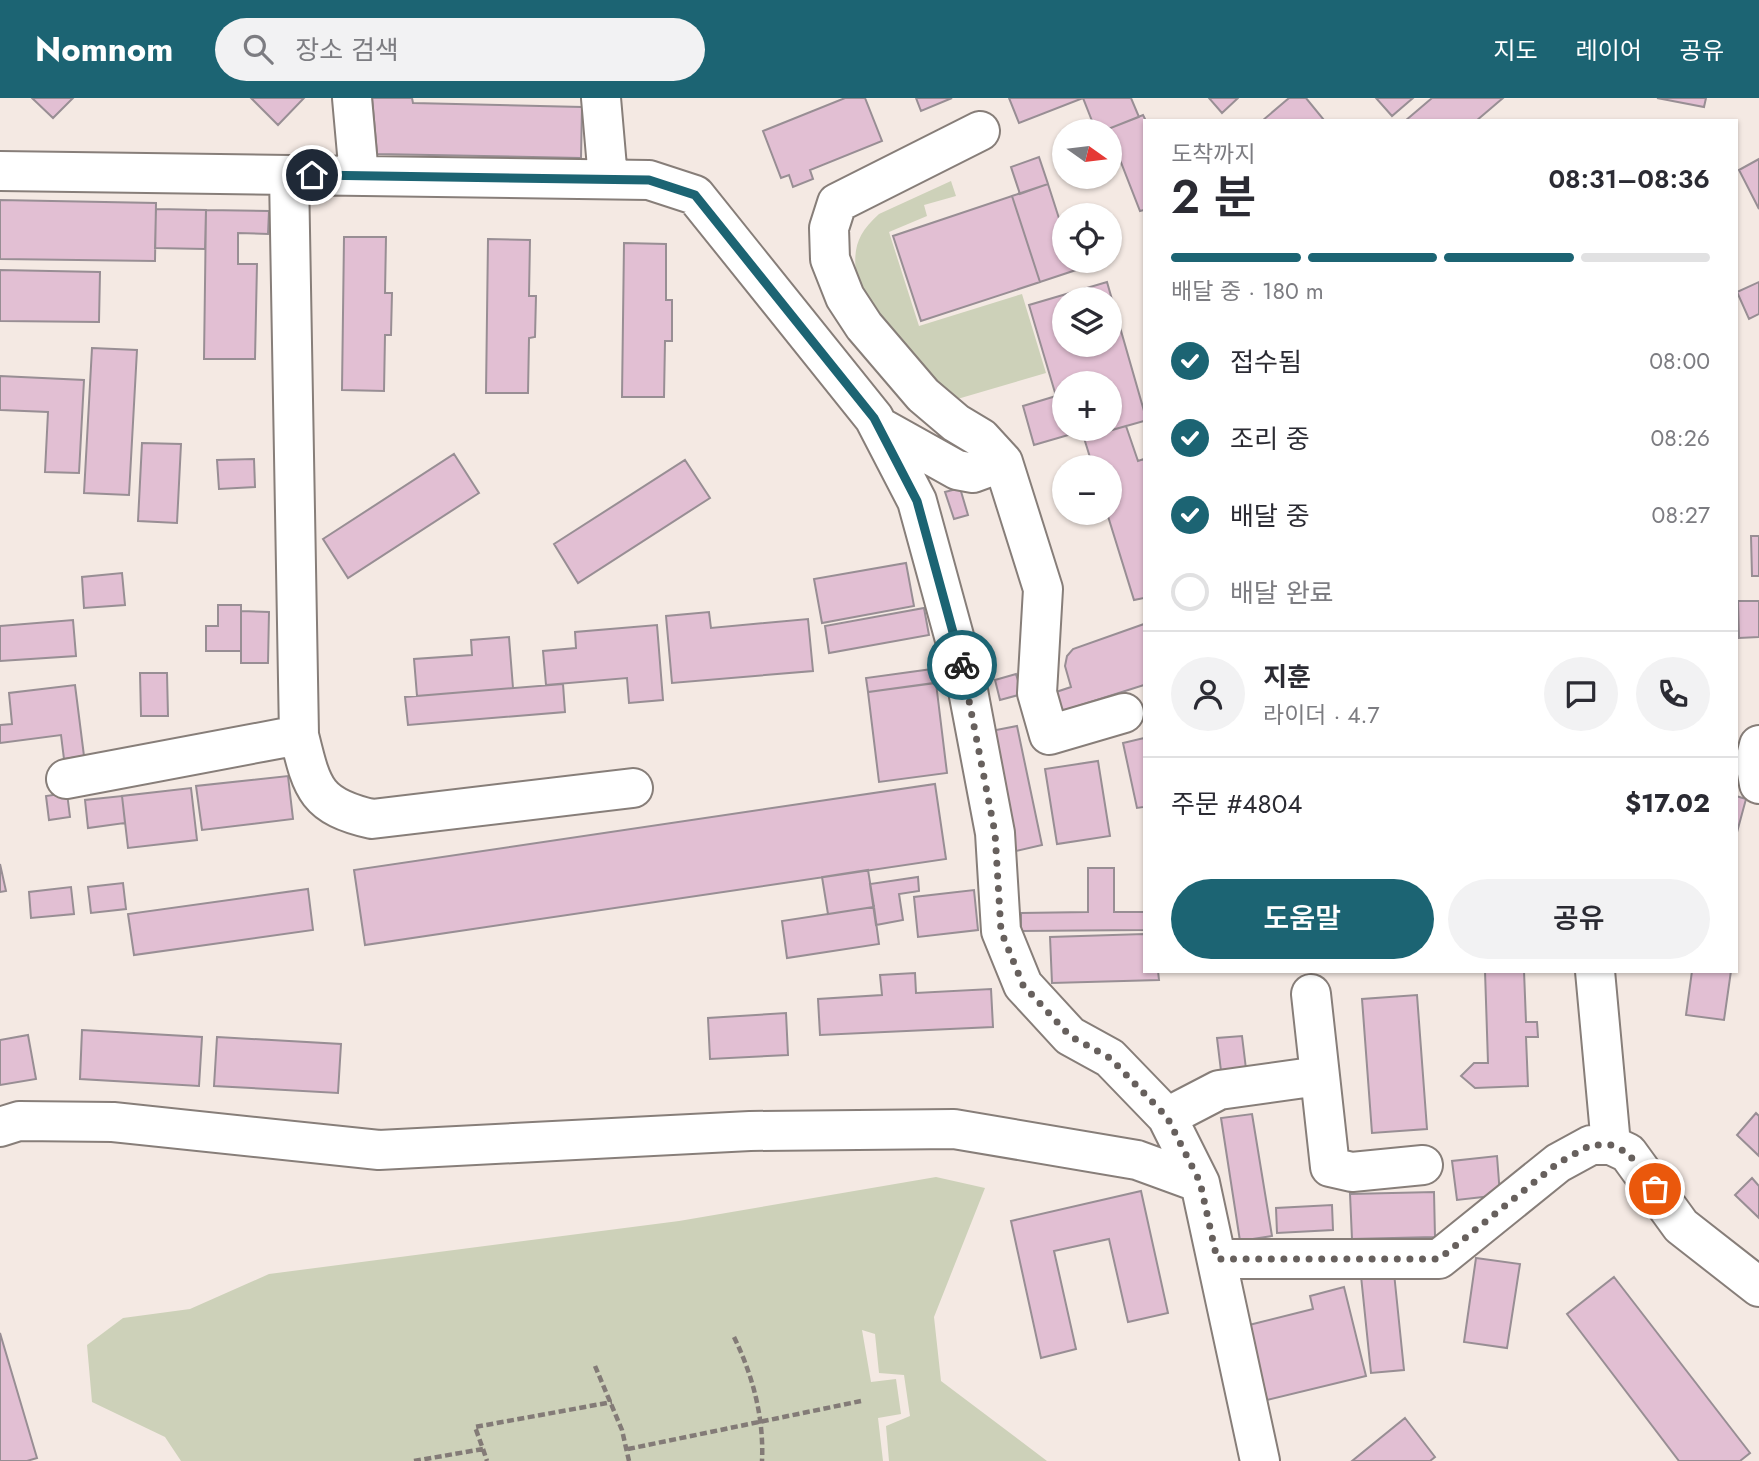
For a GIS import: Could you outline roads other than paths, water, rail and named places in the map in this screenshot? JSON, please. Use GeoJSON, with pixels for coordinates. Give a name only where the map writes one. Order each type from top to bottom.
{"type":"FeatureCollection","features":[{"type":"Feature","properties":{"kind":"street"},"geometry":{"type":"LineString","coordinates":[[352,98],[359,176]]}},
{"type":"Feature","properties":{"kind":"street"},"geometry":{"type":"LineString","coordinates":[[601,98],[607,179]]}},
{"type":"Feature","properties":{"kind":"street"},"geometry":{"type":"LineString","coordinates":[[980,131],[837,203],[830,228],[830,259],[845,297],[864,326],[923,395],[956,423],[981,438],[1003,462],[1043,589],[1037,693],[1049,734],[1124,713]]}},
{"type":"Feature","properties":{"kind":"street"},"geometry":{"type":"LineString","coordinates":[[0,171],[649,180],[695,195],[874,418],[917,501],[966,680],[995,833],[1001,931],[1023,985],[1070,1036],[1110,1058],[1167,1117],[1200,1182],[1260,1461]]}},
{"type":"Feature","properties":{"kind":"street"},"geometry":{"type":"LineString","coordinates":[[289,175],[299,735],[308,772],[323,799],[346,813],[372,819],[633,788]]}},
{"type":"Feature","properties":{"kind":"street"},"geometry":{"type":"LineString","coordinates":[[880,427],[957,470],[974,473],[1003,462]]}},
{"type":"Feature","properties":{"kind":"street"},"geometry":{"type":"LineString","coordinates":[[66,779],[299,735]]}},
{"type":"Feature","properties":{"kind":"street"},"geometry":{"type":"LineString","coordinates":[[1759,745],[1755,761],[1759,784]]}},
{"type":"Feature","properties":{"kind":"street"},"geometry":{"type":"LineString","coordinates":[[1595,973],[1611,1145]]}},
{"type":"Feature","properties":{"kind":"street"},"geometry":{"type":"LineString","coordinates":[[1311,994],[1330,1167],[1352,1172],[1423,1165]]}},
{"type":"Feature","properties":{"kind":"street"},"geometry":{"type":"LineString","coordinates":[[1167,1117],[1219,1090],[1320,1076]]}},
{"type":"Feature","properties":{"kind":"street"},"geometry":{"type":"LineString","coordinates":[[0,1127],[19,1121],[113,1122],[379,1150],[750,1131],[954,1129],[1137,1160],[1200,1182]]}},
{"type":"Feature","properties":{"kind":"street"},"geometry":{"type":"LineString","coordinates":[[1217,1259],[1439,1259],[1558,1163],[1591,1145],[1611,1145],[1628,1153],[1681,1226],[1759,1287]]}}]}
